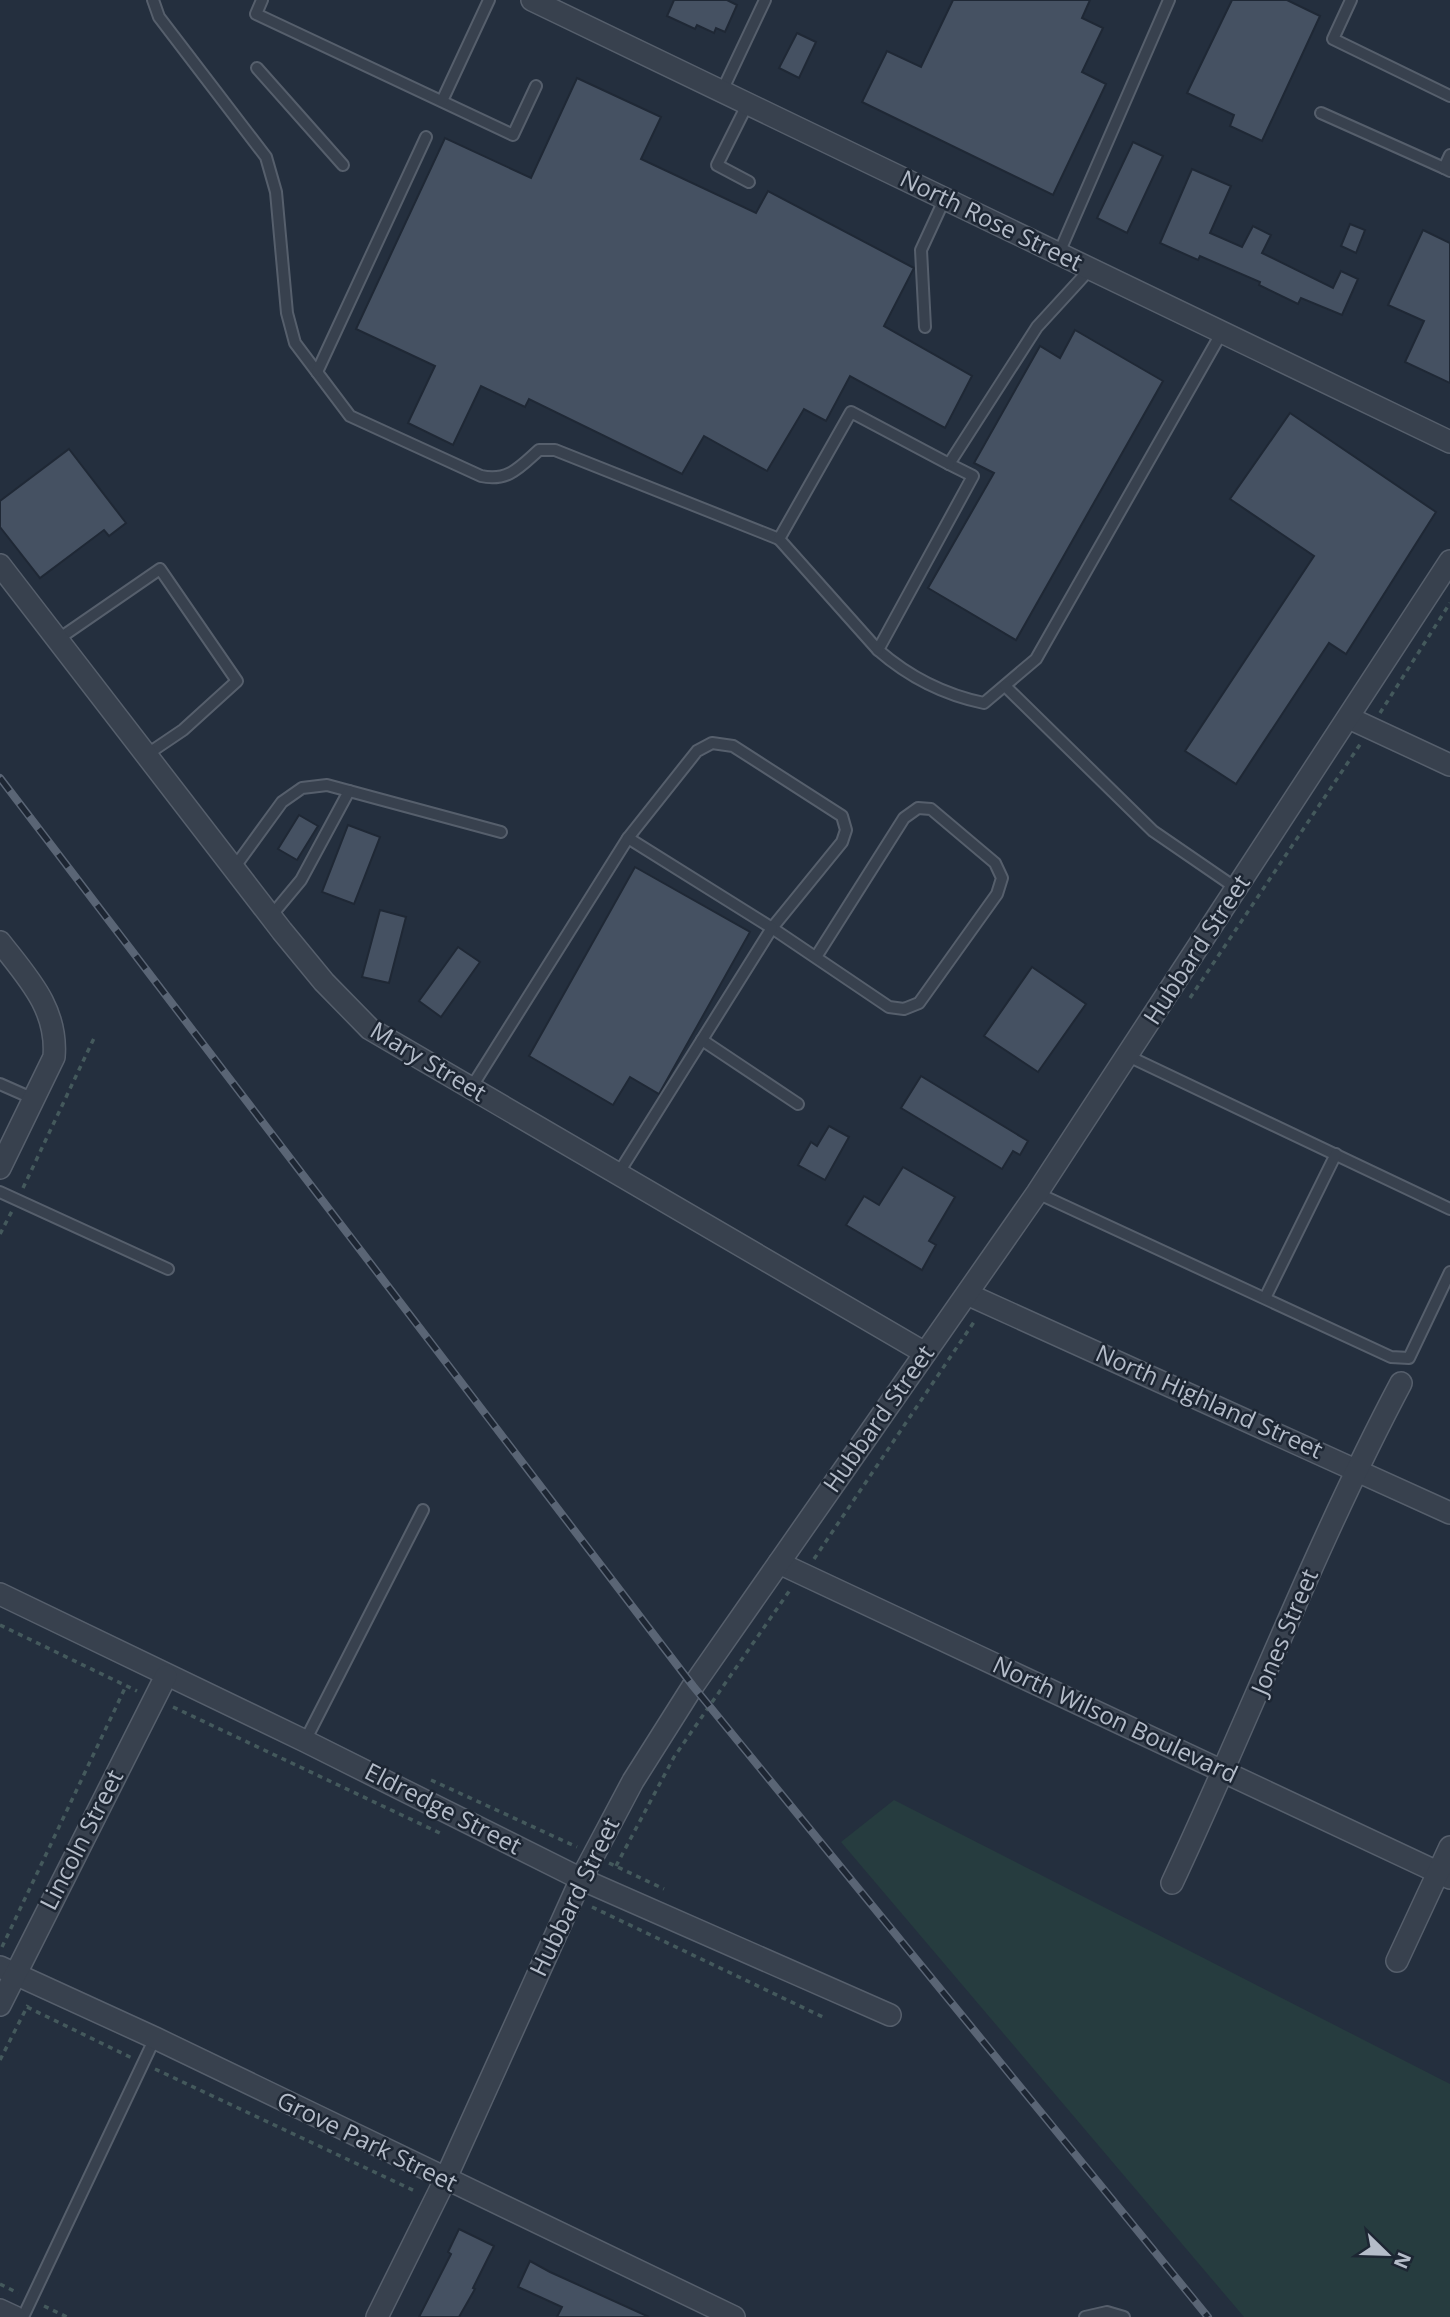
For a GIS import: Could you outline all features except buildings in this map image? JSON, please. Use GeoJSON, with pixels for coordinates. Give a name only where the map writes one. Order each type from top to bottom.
{"type":"FeatureCollection","features":[{"type":"Feature","properties":{"kind":"street","name":"North Rose Street"},"geometry":{"type":"LineString","coordinates":[[532,0],[1450,442]]}},
{"type":"Feature","properties":{"kind":"street","name":"Hubbard Street"},"geometry":{"type":"LineString","coordinates":[[377,2317],[444,2180],[577,1887],[633,1781],[693,1686],[1037,1193],[1450,561]]}},
{"type":"Feature","properties":{"kind":"street","name":"Mary Street"},"geometry":{"type":"LineString","coordinates":[[0,565],[271,916],[324,982],[370,1029],[925,1353]]}},
{"type":"Feature","properties":{"kind":"street"},"geometry":{"type":"LineString","coordinates":[[1349,718],[1450,765]]}},
{"type":"Feature","properties":{"kind":"street"},"geometry":{"type":"LineString","coordinates":[[0,942],[45,1002],[55,1038],[54,1057],[0,1168]]}},
{"type":"Feature","properties":{"kind":"street","name":"North Highland Street"},"geometry":{"type":"LineString","coordinates":[[967,1294],[1356,1468],[1450,1513]]}},
{"type":"Feature","properties":{"kind":"street","name":"Jones Street"},"geometry":{"type":"LineString","coordinates":[[1172,1883],[1224,1772],[1356,1468],[1401,1383]]}},
{"type":"Feature","properties":{"kind":"street","name":"North Wilson Boulevard"},"geometry":{"type":"LineString","coordinates":[[779,1563],[1445,1875]]}},
{"type":"Feature","properties":{"kind":"street","name":"Eldredge Street"},"geometry":{"type":"LineString","coordinates":[[0,1594],[305,1741],[577,1887],[890,2015]]}},
{"type":"Feature","properties":{"kind":"street","name":"Lincoln Street"},"geometry":{"type":"LineString","coordinates":[[0,2005],[7,1970],[166,1676]]}},
{"type":"Feature","properties":{"kind":"street"},"geometry":{"type":"LineString","coordinates":[[1397,1961],[1445,1875],[1450,1847]]}},
{"type":"Feature","properties":{"kind":"street","name":"Grove Park Street"},"geometry":{"type":"LineString","coordinates":[[7,1970],[155,2038],[444,2180],[734,2317]]}},
{"type":"Feature","properties":{"kind":"street"},"geometry":{"type":"LineString","coordinates":[[0,2310],[15,2317]]}},
{"type":"Feature","properties":{"kind":"lane"},"geometry":{"type":"LineString","coordinates":[[153,0],[159,17],[266,156],[276,192],[287,313],[295,343],[350,416],[481,476],[497,480],[512,475],[539,450],[555,450],[779,539],[878,650],[895,664],[951,696],[984,703],[1036,659],[1222,332]]}},
{"type":"Feature","properties":{"kind":"lane"},"geometry":{"type":"LineString","coordinates":[[262,0],[256,15],[513,135],[536,86]]}},
{"type":"Feature","properties":{"kind":"lane"},"geometry":{"type":"LineString","coordinates":[[442,101],[489,0]]}},
{"type":"Feature","properties":{"kind":"lane"},"geometry":{"type":"LineString","coordinates":[[722,91],[765,0]]}},
{"type":"Feature","properties":{"kind":"lane"},"geometry":{"type":"LineString","coordinates":[[1059,253],[1170,0]]}},
{"type":"Feature","properties":{"kind":"lane"},"geometry":{"type":"LineString","coordinates":[[1351,0],[1333,38],[1450,96]]}},
{"type":"Feature","properties":{"kind":"lane"},"geometry":{"type":"LineString","coordinates":[[257,68],[343,165]]}},
{"type":"Feature","properties":{"kind":"lane"},"geometry":{"type":"LineString","coordinates":[[748,103],[717,165],[749,182]]}},
{"type":"Feature","properties":{"kind":"lane"},"geometry":{"type":"LineString","coordinates":[[1321,113],[1447,170],[1450,155]]}},
{"type":"Feature","properties":{"kind":"lane"},"geometry":{"type":"LineString","coordinates":[[317,372],[426,137]]}},
{"type":"Feature","properties":{"kind":"lane"},"geometry":{"type":"LineString","coordinates":[[925,327],[922,250],[945,198]]}},
{"type":"Feature","properties":{"kind":"lane"},"geometry":{"type":"LineString","coordinates":[[949,464],[1037,327],[1091,268]]}},
{"type":"Feature","properties":{"kind":"lane"},"geometry":{"type":"LineString","coordinates":[[779,539],[850,412],[973,476],[878,650]]}},
{"type":"Feature","properties":{"kind":"lane"},"geometry":{"type":"LineString","coordinates":[[57,640],[160,569],[237,681],[183,730],[146,755]]}},
{"type":"Feature","properties":{"kind":"lane"},"geometry":{"type":"LineString","coordinates":[[1005,686],[1153,831],[1236,888]]}},
{"type":"Feature","properties":{"kind":"lane"},"geometry":{"type":"LineString","coordinates":[[471,1088],[628,838],[697,751],[712,743],[733,746],[842,816],[846,830],[842,842],[772,928],[618,1174]]}},
{"type":"Feature","properties":{"kind":"lane"},"geometry":{"type":"LineString","coordinates":[[234,868],[282,802],[302,788],[327,785],[501,832]]}},
{"type":"Feature","properties":{"kind":"lane"},"geometry":{"type":"LineString","coordinates":[[271,916],[301,880],[349,791]]}},
{"type":"Feature","properties":{"kind":"lane"},"geometry":{"type":"LineString","coordinates":[[628,838],[772,928],[889,1007],[904,1009],[919,1003],[997,894],[1002,878],[995,863],[931,809],[918,808],[904,818],[816,957]]}},
{"type":"Feature","properties":{"kind":"lane"},"geometry":{"type":"LineString","coordinates":[[702,1040],[798,1104]]}},
{"type":"Feature","properties":{"kind":"lane"},"geometry":{"type":"LineString","coordinates":[[1128,1056],[1450,1209]]}},
{"type":"Feature","properties":{"kind":"lane"},"geometry":{"type":"LineString","coordinates":[[0,1084],[34,1099]]}},
{"type":"Feature","properties":{"kind":"lane"},"geometry":{"type":"LineString","coordinates":[[1265,1298],[1336,1154]]}},
{"type":"Feature","properties":{"kind":"lane"},"geometry":{"type":"LineString","coordinates":[[0,1192],[168,1269]]}},
{"type":"Feature","properties":{"kind":"lane"},"geometry":{"type":"LineString","coordinates":[[1037,1193],[1391,1357],[1409,1358],[1450,1272]]}},
{"type":"Feature","properties":{"kind":"lane"},"geometry":{"type":"LineString","coordinates":[[305,1741],[423,1510]]}},
{"type":"Feature","properties":{"kind":"lane"},"geometry":{"type":"LineString","coordinates":[[23,2317],[155,2038]]}},
{"type":"Feature","properties":{"kind":"lane"},"geometry":{"type":"LineString","coordinates":[[1085,2317],[1107,2312],[1124,2317]]}},
{"type":"Feature","properties":{"kind":"path"},"geometry":{"type":"LineString","coordinates":[[0,1234],[95,1036]]}},
{"type":"Feature","properties":{"kind":"path"},"geometry":{"type":"LineString","coordinates":[[0,1625],[447,1836]]}},
{"type":"Feature","properties":{"kind":"path"},"geometry":{"type":"LineString","coordinates":[[0,1952],[126,1686]]}},
{"type":"Feature","properties":{"kind":"path"},"geometry":{"type":"LineString","coordinates":[[577,1887],[596,1910],[825,2018]]}},
{"type":"Feature","properties":{"kind":"path"},"geometry":{"type":"LineString","coordinates":[[0,2060],[38,1985]]}},
{"type":"Feature","properties":{"kind":"path"},"geometry":{"type":"LineString","coordinates":[[27,2007],[434,2201]]}},
{"type":"Feature","properties":{"kind":"green space"},"geometry":{"type":"Polygon","coordinates":[[[894,1800],[1450,2084],[1450,2317],[1244,2317],[841,1842],[894,1800]]]}},
{"type":"Feature","properties":{"kind":"railway"},"geometry":{"type":"LineString","coordinates":[[0,778],[693,1686],[1208,2317]]}}]}
